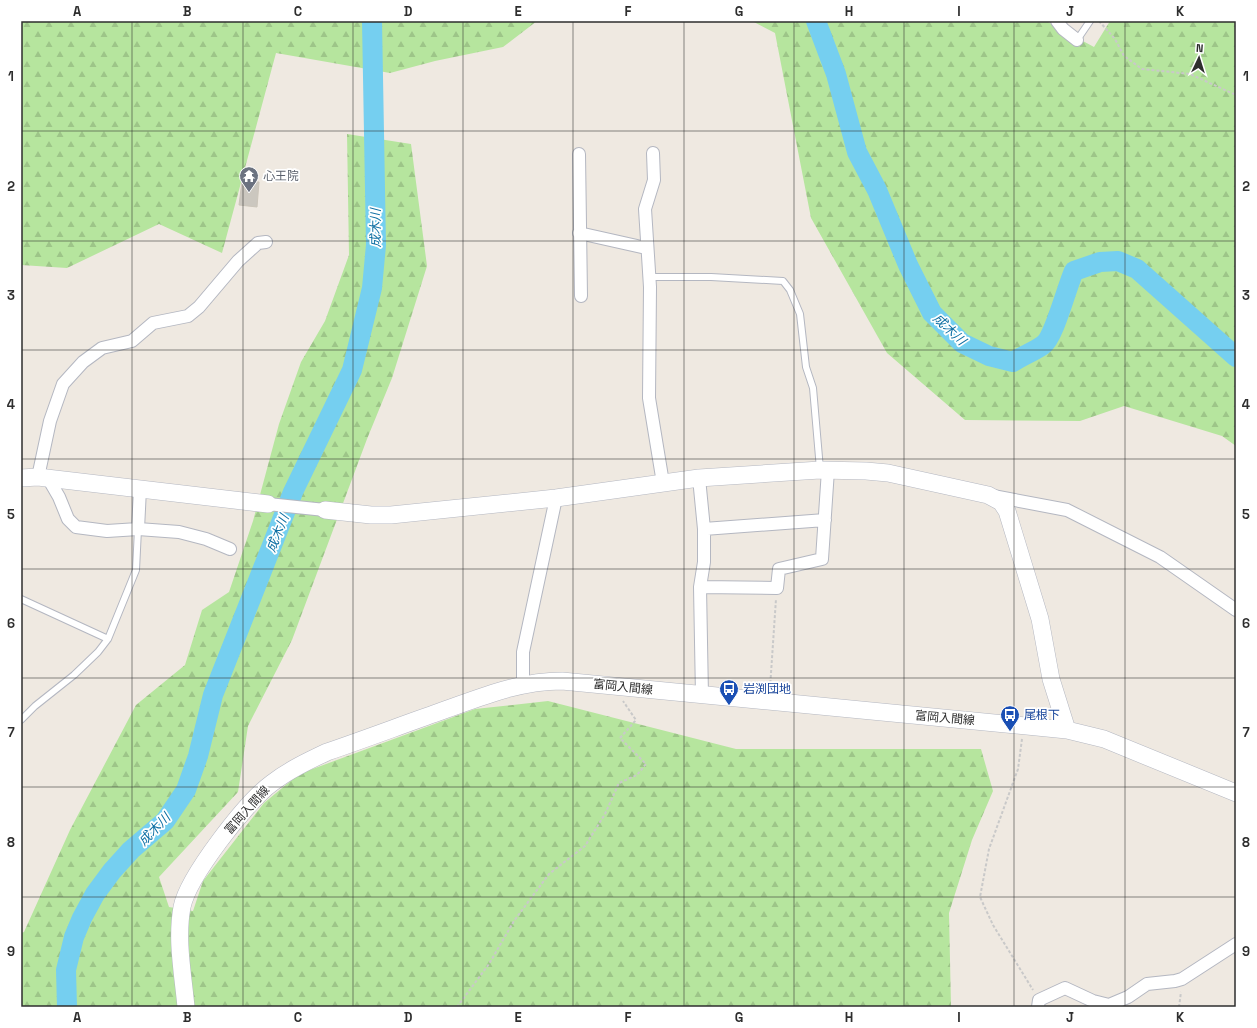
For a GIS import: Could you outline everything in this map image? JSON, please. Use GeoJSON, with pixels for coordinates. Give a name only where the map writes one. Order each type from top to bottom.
{"type":"FeatureCollection","features":[{"type":"Feature","properties":{"kind":"main road"},"geometry":{"type":"LineString","coordinates":[[325,510],[371,515],[391,515],[556,498],[699,478],[824,470],[888,473],[988,495],[1001,502],[1007,511],[1040,619],[1051,679],[1067,730]]}},
{"type":"Feature","properties":{"kind":"main road"},"geometry":{"type":"LineString","coordinates":[[21,478],[43,478],[268,504]]}},
{"type":"Feature","properties":{"kind":"main road","name":"富岡入間線"},"geometry":{"type":"LineString","coordinates":[[186,1007],[180,925],[182,906],[186,892],[210,854],[255,798],[270,784],[307,761],[327,752],[478,698],[522,684],[542,681],[562,681],[702,696],[1067,730],[1104,739],[1236,793]]}},
{"type":"Feature","properties":{"kind":"street"},"geometry":{"type":"LineString","coordinates":[[1057,21],[1063,29],[1077,40]]}},
{"type":"Feature","properties":{"kind":"street"},"geometry":{"type":"LineString","coordinates":[[653,152],[654,180],[645,209],[646,248],[649,277],[649,398],[663,483]]}},
{"type":"Feature","properties":{"kind":"street"},"geometry":{"type":"LineString","coordinates":[[579,154],[581,296]]}},
{"type":"Feature","properties":{"kind":"street"},"geometry":{"type":"LineString","coordinates":[[579,233],[646,248]]}},
{"type":"Feature","properties":{"kind":"street"},"geometry":{"type":"LineString","coordinates":[[230,549],[206,539],[179,532],[138,529],[107,531],[76,527],[68,519],[60,497],[43,478],[50,420],[63,384],[83,362],[102,348],[132,341],[153,323],[188,316],[199,307],[238,261],[258,243],[266,242]]}},
{"type":"Feature","properties":{"kind":"street"},"geometry":{"type":"LineString","coordinates":[[700,588],[777,588],[779,569],[822,559],[825,520],[824,470]]}},
{"type":"Feature","properties":{"kind":"street"},"geometry":{"type":"LineString","coordinates":[[699,478],[704,529],[704,562],[700,588],[702,696]]}},
{"type":"Feature","properties":{"kind":"street"},"geometry":{"type":"LineString","coordinates":[[138,529],[140,490]]}},
{"type":"Feature","properties":{"kind":"street"},"geometry":{"type":"LineString","coordinates":[[988,495],[1067,510],[1160,557],[1236,610]]}},
{"type":"Feature","properties":{"kind":"street"},"geometry":{"type":"LineString","coordinates":[[522,684],[523,652],[556,498]]}},
{"type":"Feature","properties":{"kind":"street"},"geometry":{"type":"LineString","coordinates":[[268,504],[325,510]]}},
{"type":"Feature","properties":{"kind":"street"},"geometry":{"type":"LineString","coordinates":[[704,529],[825,520]]}},
{"type":"Feature","properties":{"kind":"street"},"geometry":{"type":"LineString","coordinates":[[1038,1003],[1065,988],[1093,1001],[1109,1006],[1128,997],[1147,984],[1175,981],[1182,978],[1236,944]]}},
{"type":"Feature","properties":{"kind":"lane"},"geometry":{"type":"LineString","coordinates":[[1077,40],[1090,21]]}},
{"type":"Feature","properties":{"kind":"lane"},"geometry":{"type":"LineString","coordinates":[[649,277],[711,277],[783,281],[790,290],[800,314],[806,367],[813,388],[824,470]]}},
{"type":"Feature","properties":{"kind":"lane"},"geometry":{"type":"LineString","coordinates":[[21,720],[35,706],[74,675],[98,652],[108,638],[136,570],[138,529]]}},
{"type":"Feature","properties":{"kind":"lane"},"geometry":{"type":"LineString","coordinates":[[21,600],[108,638]]}},
{"type":"Feature","properties":{"kind":"path"},"geometry":{"type":"LineString","coordinates":[[1099,21],[1115,39],[1124,56],[1142,69],[1190,74],[1236,95]]}},
{"type":"Feature","properties":{"kind":"path"},"geometry":{"type":"LineString","coordinates":[[769,702],[777,588]]}},
{"type":"Feature","properties":{"kind":"path"},"geometry":{"type":"LineString","coordinates":[[457,1007],[490,964],[514,921],[550,874],[585,846],[605,814],[619,783],[637,774],[646,764],[620,738],[636,720],[622,699],[619,687]]}},
{"type":"Feature","properties":{"kind":"path"},"geometry":{"type":"LineString","coordinates":[[1024,726],[1018,769],[990,849],[980,897],[993,925],[1038,1003]]}},
{"type":"Feature","properties":{"kind":"path"},"geometry":{"type":"LineString","coordinates":[[1179,1007],[1182,978]]}},
{"type":"Feature","properties":{"kind":"green space"},"geometry":{"type":"Polygon","coordinates":[[[21,21],[537,21],[503,47],[435,61],[390,73],[276,53],[222,253],[159,224],[67,268],[21,265],[21,21]]]}},
{"type":"Feature","properties":{"kind":"green space"},"geometry":{"type":"Polygon","coordinates":[[[752,21],[1046,21],[1094,47],[1110,21],[1236,21],[1236,446],[1222,436],[1124,406],[1080,421],[965,420],[887,353],[811,218],[775,33],[752,21]]]}},
{"type":"Feature","properties":{"kind":"green space"},"geometry":{"type":"Polygon","coordinates":[[[347,134],[411,144],[427,266],[392,378],[367,439],[292,640],[248,726],[238,792],[159,877],[169,907],[193,911],[203,881],[264,803],[299,774],[475,709],[548,701],[736,749],[981,749],[993,791],[972,840],[949,913],[951,1007],[21,1007],[21,933],[24,932],[70,830],[136,705],[185,665],[202,610],[229,592],[253,521],[279,424],[301,362],[325,321],[349,255],[347,134]]]}},
{"type":"Feature","properties":{"kind":"building","name":"心王院"},"geometry":{"type":"Polygon","coordinates":[[[242,181],[259,182],[257,207],[239,205],[242,181]]]}},
{"type":"Feature","properties":{"kind":"waterway","name":"成木川"},"geometry":{"type":"LineString","coordinates":[[67,1007],[66,970],[74,937],[82,918],[95,894],[112,871],[131,850],[165,821],[186,790],[198,756],[213,695],[293,492],[352,370],[372,288],[376,245],[372,21]]}},
{"type":"Feature","properties":{"kind":"waterway","name":"成木川"},"geometry":{"type":"LineString","coordinates":[[816,21],[836,74],[857,152],[877,190],[908,265],[932,313],[962,343],[989,356],[1013,362],[1043,345],[1052,333],[1074,271],[1100,262],[1118,261],[1137,269],[1236,357]]}},
{"type":"Feature","properties":{"kind":"place","name":"心王院"},"geometry":{"type":"Point","coordinates":[249,193]}},
{"type":"Feature","properties":{"kind":"place","name":"岩渕団地"},"geometry":{"type":"Point","coordinates":[729,706]}},
{"type":"Feature","properties":{"kind":"place","name":"尾根下"},"geometry":{"type":"Point","coordinates":[1010,732]}}]}
